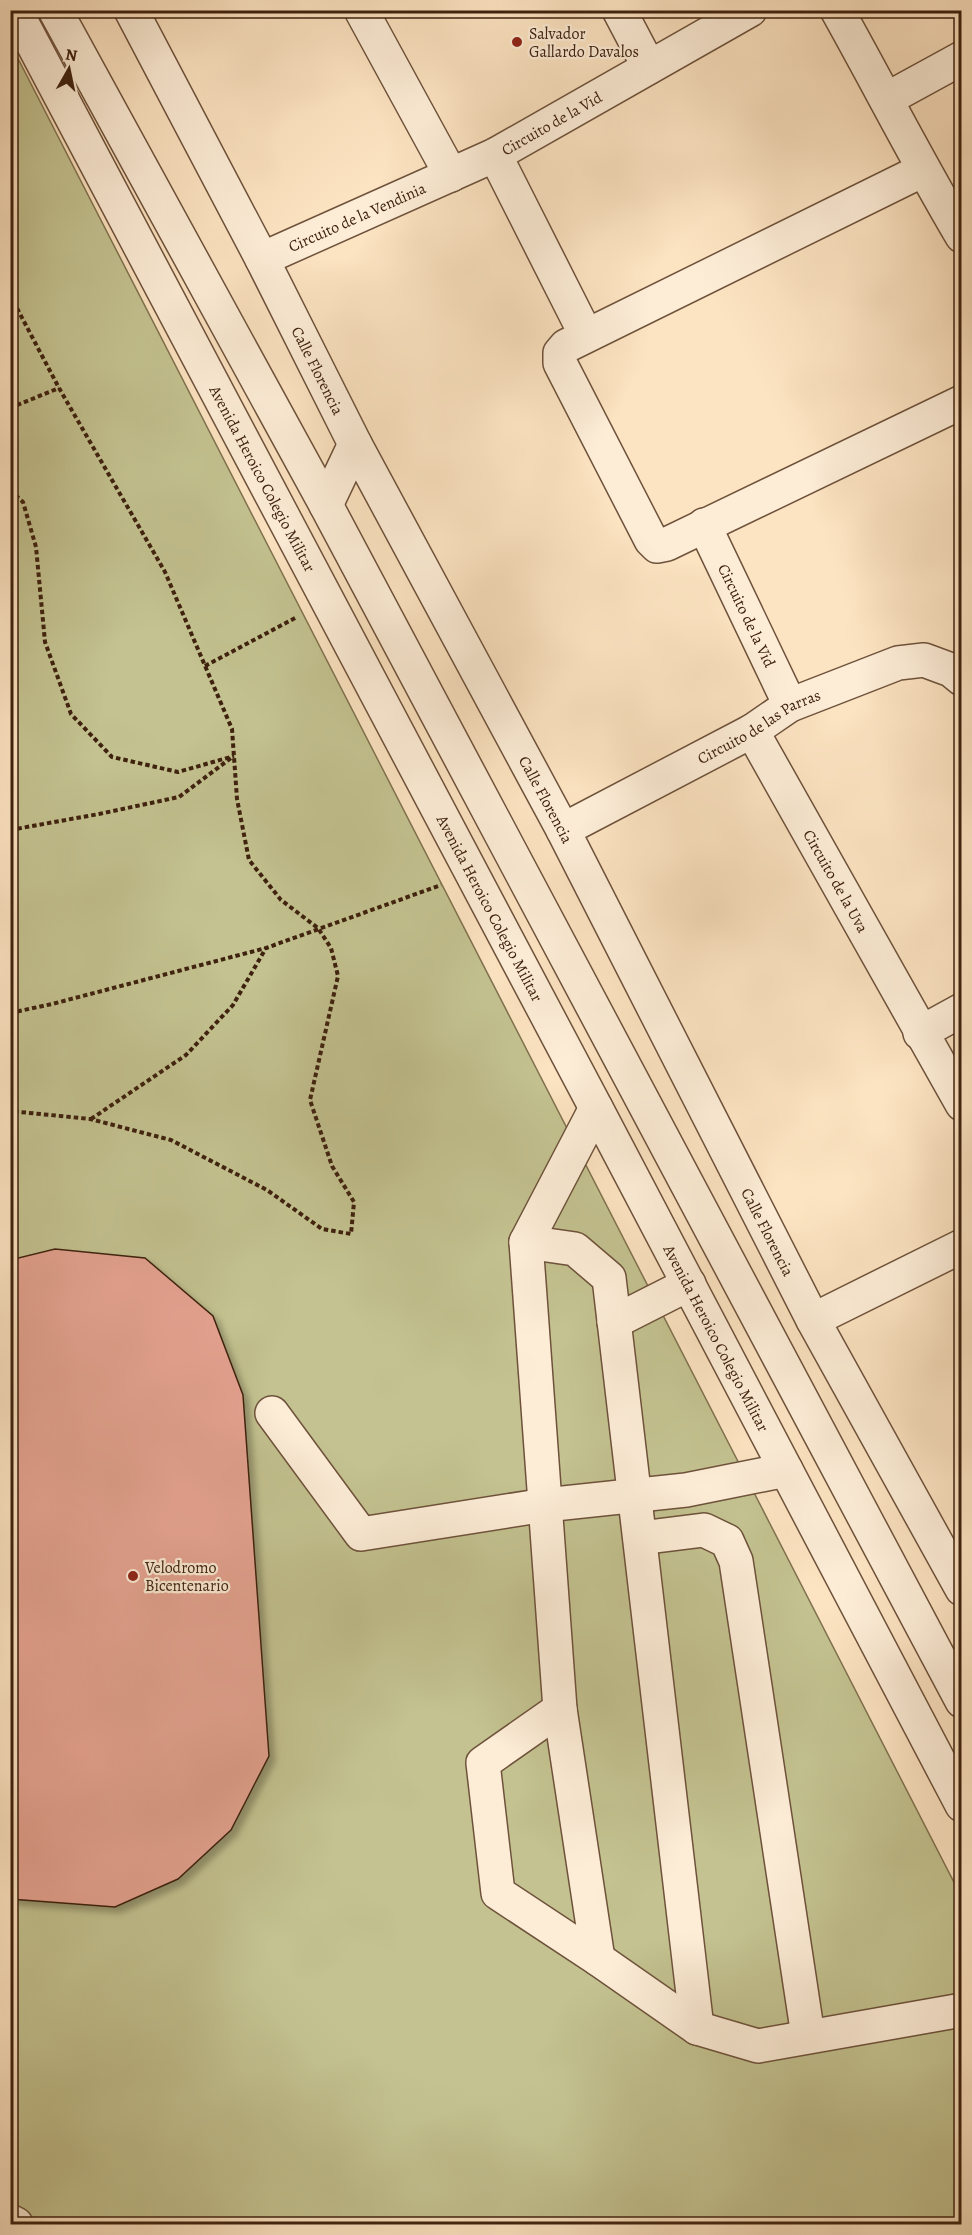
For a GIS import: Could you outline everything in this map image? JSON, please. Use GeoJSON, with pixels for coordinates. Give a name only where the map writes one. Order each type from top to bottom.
{"type":"FeatureCollection","features":[{"type":"Feature","properties":{"kind":"street","name":"Avenida Heroico Colegio Militar"},"geometry":{"type":"LineString","coordinates":[[15,10],[689,1284],[962,1806]]}},
{"type":"Feature","properties":{"kind":"street"},"geometry":{"type":"LineString","coordinates":[[56,10],[326,505],[962,1701]]}},
{"type":"Feature","properties":{"kind":"street","name":"Calle Florencia"},"geometry":{"type":"LineString","coordinates":[[131,10],[262,259],[355,444],[563,830],[813,1320],[962,1589]]}},
{"type":"Feature","properties":{"kind":"street"},"geometry":{"type":"LineString","coordinates":[[361,10],[451,175]]}},
{"type":"Feature","properties":{"kind":"street"},"geometry":{"type":"LineString","coordinates":[[619,10],[649,67]]}},
{"type":"Feature","properties":{"kind":"street","name":"Circuito de la Vid"},"geometry":{"type":"LineString","coordinates":[[586,335],[495,154],[750,10]]}},
{"type":"Feature","properties":{"kind":"street"},"geometry":{"type":"LineString","coordinates":[[837,10],[887,99],[923,170],[962,236]]}},
{"type":"Feature","properties":{"kind":"street"},"geometry":{"type":"LineString","coordinates":[[887,99],[962,58]]}},
{"type":"Feature","properties":{"kind":"street","name":"Circuito de la Vendinia"},"geometry":{"type":"LineString","coordinates":[[262,259],[495,154]]}},
{"type":"Feature","properties":{"kind":"street"},"geometry":{"type":"LineString","coordinates":[[923,170],[586,335],[566,346],[560,353],[560,363],[651,540],[657,546],[667,544],[962,402]]}},
{"type":"Feature","properties":{"kind":"street"},"geometry":{"type":"LineString","coordinates":[[326,505],[355,444]]}},
{"type":"Feature","properties":{"kind":"street","name":"Circuito de la Vid"},"geometry":{"type":"LineString","coordinates":[[704,525],[790,705]]}},
{"type":"Feature","properties":{"kind":"street","name":"Circuito de las Parras"},"geometry":{"type":"LineString","coordinates":[[563,830],[752,731],[790,705],[898,663],[924,660],[951,670],[962,679]]}},
{"type":"Feature","properties":{"kind":"street","name":"Circuito de la Uva"},"geometry":{"type":"LineString","coordinates":[[752,731],[962,1104]]}},
{"type":"Feature","properties":{"kind":"street"},"geometry":{"type":"LineString","coordinates":[[920,1033],[962,1010]]}},
{"type":"Feature","properties":{"kind":"street"},"geometry":{"type":"LineString","coordinates":[[596,1108],[526,1242],[560,1709],[598,1959]]}},
{"type":"Feature","properties":{"kind":"street"},"geometry":{"type":"LineString","coordinates":[[526,1242],[575,1249],[609,1278],[697,2028]]}},
{"type":"Feature","properties":{"kind":"street"},"geometry":{"type":"LineString","coordinates":[[813,1320],[962,1246]]}},
{"type":"Feature","properties":{"kind":"street"},"geometry":{"type":"LineString","coordinates":[[614,1322],[689,1284]]}},
{"type":"Feature","properties":{"kind":"street"},"geometry":{"type":"LineString","coordinates":[[272,1413],[361,1534],[545,1505],[686,1490],[786,1470]]}},
{"type":"Feature","properties":{"kind":"street"},"geometry":{"type":"LineString","coordinates":[[640,1538],[704,1530],[727,1542],[736,1561],[808,2036]]}},
{"type":"Feature","properties":{"kind":"street"},"geometry":{"type":"LineString","coordinates":[[560,1709],[483,1763],[498,1893],[697,2028],[758,2046],[962,2010]]}},
{"type":"Feature","properties":{"kind":"street"},"geometry":{"type":"LineString","coordinates":[[10,2221],[16,2224]]}},
{"type":"Feature","properties":{"kind":"path"},"geometry":{"type":"LineString","coordinates":[[10,295],[59,388],[165,572],[232,729],[237,799],[249,860],[281,900],[318,928],[331,948],[338,976],[310,1100],[332,1166],[354,1202],[351,1234],[322,1229],[267,1190],[171,1140],[90,1119],[10,1111]]}},
{"type":"Feature","properties":{"kind":"path"},"geometry":{"type":"LineString","coordinates":[[10,408],[59,388]]}},
{"type":"Feature","properties":{"kind":"path"},"geometry":{"type":"LineString","coordinates":[[10,489],[23,502],[36,548],[45,642],[71,714],[112,757],[178,772],[234,756]]}},
{"type":"Feature","properties":{"kind":"path"},"geometry":{"type":"LineString","coordinates":[[205,666],[328,601]]}},
{"type":"Feature","properties":{"kind":"path"},"geometry":{"type":"LineString","coordinates":[[10,830],[178,797],[234,756]]}},
{"type":"Feature","properties":{"kind":"path"},"geometry":{"type":"LineString","coordinates":[[10,1013],[266,948],[472,874]]}},
{"type":"Feature","properties":{"kind":"path"},"geometry":{"type":"LineString","coordinates":[[90,1119],[186,1054],[233,1005],[266,948]]}},
{"type":"Feature","properties":{"kind":"shaded area"},"geometry":{"type":"Polygon","coordinates":[[[10,43],[961,1896],[961,2224],[11,2223],[10,43]]]}},
{"type":"Feature","properties":{"kind":"building","name":"Velodromo Bicentenario"},"geometry":{"type":"Polygon","coordinates":[[[55,1249],[145,1258],[213,1316],[243,1395],[269,1756],[231,1830],[178,1879],[115,1907],[10,1899],[10,1260],[55,1249]]]}},
{"type":"Feature","properties":{"kind":"place","name":"Salvador Gallardo Davalos"},"geometry":{"type":"Point","coordinates":[517,42]}},
{"type":"Feature","properties":{"kind":"place","name":"Velodromo Bicentenario"},"geometry":{"type":"Point","coordinates":[133,1576]}}]}
